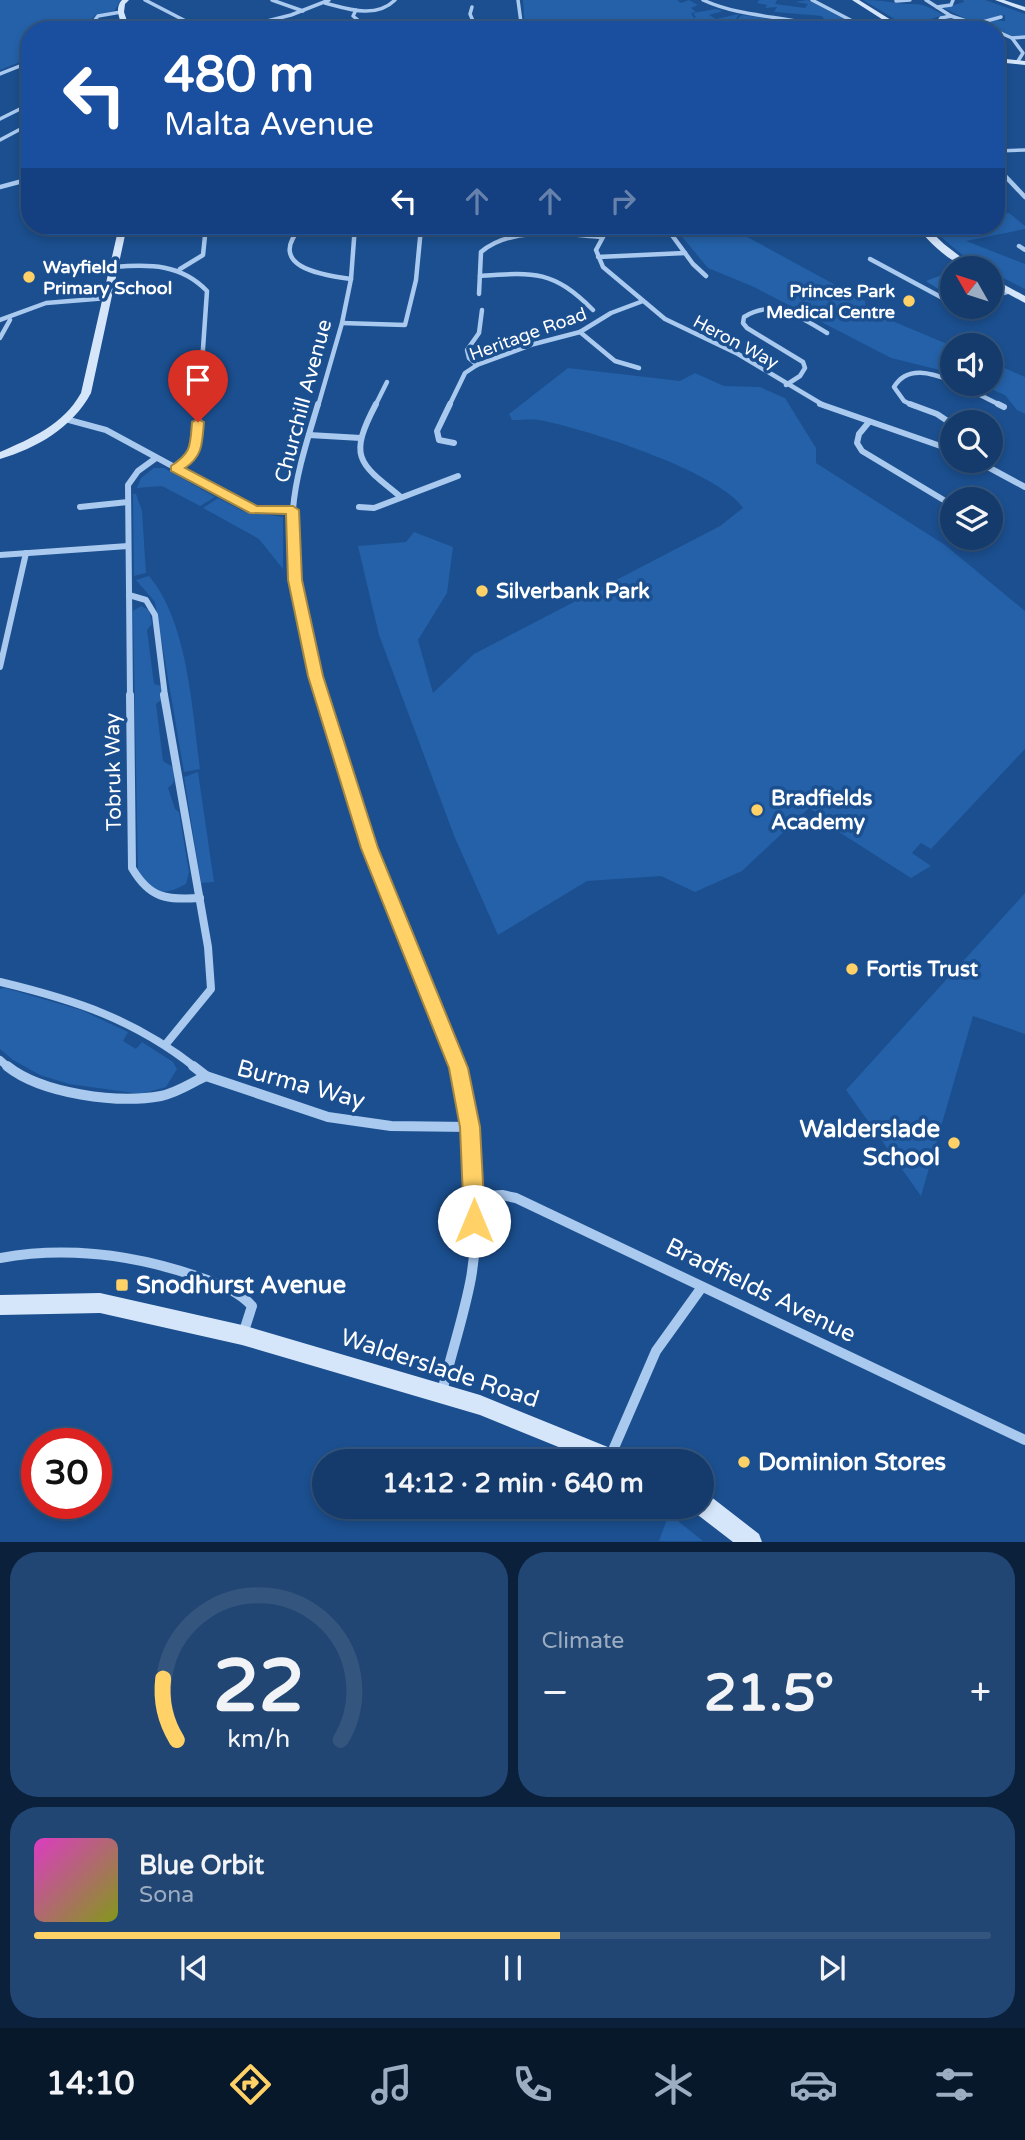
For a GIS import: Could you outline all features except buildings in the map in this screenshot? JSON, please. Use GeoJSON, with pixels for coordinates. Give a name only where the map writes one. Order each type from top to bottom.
{"type":"FeatureCollection","features":[{"type":"Feature","properties":{"kind":"street"},"geometry":{"type":"LineString","coordinates":[[124,21],[121,12],[125,0]]}},
{"type":"Feature","properties":{"kind":"street"},"geometry":{"type":"LineString","coordinates":[[145,0],[186,21]]}},
{"type":"Feature","properties":{"kind":"street"},"geometry":{"type":"LineString","coordinates":[[272,0],[303,11]]}},
{"type":"Feature","properties":{"kind":"street"},"geometry":{"type":"LineString","coordinates":[[271,21],[327,1],[356,10],[379,9],[390,6],[395,0]]}},
{"type":"Feature","properties":{"kind":"street"},"geometry":{"type":"LineString","coordinates":[[518,0],[520,21]]}},
{"type":"Feature","properties":{"kind":"street"},"geometry":{"type":"LineString","coordinates":[[703,0],[726,10],[805,21]]}},
{"type":"Feature","properties":{"kind":"street"},"geometry":{"type":"LineString","coordinates":[[812,0],[852,21]]}},
{"type":"Feature","properties":{"kind":"street"},"geometry":{"type":"LineString","coordinates":[[855,0],[889,21]]}},
{"type":"Feature","properties":{"kind":"street"},"geometry":{"type":"LineString","coordinates":[[896,1],[910,0]]}},
{"type":"Feature","properties":{"kind":"street"},"geometry":{"type":"LineString","coordinates":[[926,0],[951,16],[965,21]]}},
{"type":"Feature","properties":{"kind":"street"},"geometry":{"type":"LineString","coordinates":[[937,7],[949,5],[953,0]]}},
{"type":"Feature","properties":{"kind":"street"},"geometry":{"type":"LineString","coordinates":[[998,0],[1025,9]]}},
{"type":"Feature","properties":{"kind":"street"},"geometry":{"type":"LineString","coordinates":[[472,7],[470,13],[475,21]]}},
{"type":"Feature","properties":{"kind":"street"},"geometry":{"type":"LineString","coordinates":[[356,10],[353,16],[359,21]]}},
{"type":"Feature","properties":{"kind":"street"},"geometry":{"type":"LineString","coordinates":[[94,21],[98,16],[121,12]]}},
{"type":"Feature","properties":{"kind":"street"},"geometry":{"type":"LineString","coordinates":[[939,21],[951,16]]}},
{"type":"Feature","properties":{"kind":"street"},"geometry":{"type":"LineString","coordinates":[[986,21],[1001,17]]}},
{"type":"Feature","properties":{"kind":"street"},"geometry":{"type":"LineString","coordinates":[[1005,35],[1012,38],[1022,49],[1022,62]]}},
{"type":"Feature","properties":{"kind":"street"},"geometry":{"type":"LineString","coordinates":[[1012,38],[1025,37]]}},
{"type":"Feature","properties":{"kind":"street"},"geometry":{"type":"LineString","coordinates":[[0,74],[21,66]]}},
{"type":"Feature","properties":{"kind":"street"},"geometry":{"type":"LineString","coordinates":[[0,119],[21,108]]}},
{"type":"Feature","properties":{"kind":"street"},"geometry":{"type":"LineString","coordinates":[[0,140],[21,129]]}},
{"type":"Feature","properties":{"kind":"street"},"geometry":{"type":"LineString","coordinates":[[1005,151],[1025,150]]}},
{"type":"Feature","properties":{"kind":"street"},"geometry":{"type":"LineString","coordinates":[[1005,176],[1025,197]]}},
{"type":"Feature","properties":{"kind":"street"},"geometry":{"type":"LineString","coordinates":[[0,187],[21,181]]}},
{"type":"Feature","properties":{"kind":"street"},"geometry":{"type":"LineString","coordinates":[[0,456],[43,437],[69,420],[86,393],[121,235]]}},
{"type":"Feature","properties":{"kind":"street"},"geometry":{"type":"LineString","coordinates":[[180,269],[203,255],[205,235]]}},
{"type":"Feature","properties":{"kind":"street"},"geometry":{"type":"LineString","coordinates":[[292,235],[288,253],[293,260],[311,271],[351,279]]}},
{"type":"Feature","properties":{"kind":"street","name":"Churchill Avenue"},"geometry":{"type":"LineString","coordinates":[[354,235],[351,279],[342,323],[309,435],[293,510],[295,580],[316,676],[369,848],[458,1068],[470,1127],[475,1197],[471,1277],[442,1392]]}},
{"type":"Feature","properties":{"kind":"street"},"geometry":{"type":"LineString","coordinates":[[342,323],[405,325],[418,263],[420,235]]}},
{"type":"Feature","properties":{"kind":"street"},"geometry":{"type":"LineString","coordinates":[[672,235],[706,276]]}},
{"type":"Feature","properties":{"kind":"street"},"geometry":{"type":"LineString","coordinates":[[929,235],[955,256]]}},
{"type":"Feature","properties":{"kind":"street"},"geometry":{"type":"LineString","coordinates":[[479,294],[481,253],[493,242],[544,236],[601,237],[596,250],[598,257],[685,253]]}},
{"type":"Feature","properties":{"kind":"street"},"geometry":{"type":"LineString","coordinates":[[1019,246],[1025,250]]}},
{"type":"Feature","properties":{"kind":"street","name":"Heron Way"},"geometry":{"type":"LineString","coordinates":[[598,257],[603,267],[665,319],[738,354],[820,404],[940,445]]}},
{"type":"Feature","properties":{"kind":"street"},"geometry":{"type":"LineString","coordinates":[[870,259],[940,297]]}},
{"type":"Feature","properties":{"kind":"street"},"geometry":{"type":"LineString","coordinates":[[114,267],[150,265],[180,269],[195,278],[208,291],[196,449],[191,459],[176,469]]}},
{"type":"Feature","properties":{"kind":"street"},"geometry":{"type":"LineString","coordinates":[[480,276],[527,274],[549,277],[562,282],[593,310]]}},
{"type":"Feature","properties":{"kind":"street"},"geometry":{"type":"LineString","coordinates":[[1003,287],[1025,298]]}},
{"type":"Feature","properties":{"kind":"street"},"geometry":{"type":"LineString","coordinates":[[1003,293],[1010,291]]}},
{"type":"Feature","properties":{"kind":"street"},"geometry":{"type":"LineString","coordinates":[[0,338],[10,320],[29,308],[46,302],[107,298]]}},
{"type":"Feature","properties":{"kind":"street","name":"Heritage Road"},"geometry":{"type":"LineString","coordinates":[[454,443],[439,440],[437,431],[465,373],[477,365],[534,344],[593,327],[611,313],[643,301]]}},
{"type":"Feature","properties":{"kind":"street"},"geometry":{"type":"LineString","coordinates":[[786,385],[800,376],[805,368],[803,362],[747,328],[743,323],[744,317],[757,310],[775,309],[796,315],[827,333]]}},
{"type":"Feature","properties":{"kind":"street"},"geometry":{"type":"LineString","coordinates":[[477,365],[469,358],[467,350],[479,333],[482,310]]}},
{"type":"Feature","properties":{"kind":"street"},"geometry":{"type":"LineString","coordinates":[[0,320],[10,320]]}},
{"type":"Feature","properties":{"kind":"street"},"geometry":{"type":"LineString","coordinates":[[580,332],[615,361],[639,368]]}},
{"type":"Feature","properties":{"kind":"street"},"geometry":{"type":"LineString","coordinates":[[940,376],[914,373],[896,382],[894,387],[901,399],[940,415]]}},
{"type":"Feature","properties":{"kind":"street"},"geometry":{"type":"LineString","coordinates":[[387,382],[362,438],[361,461],[364,467],[401,497]]}},
{"type":"Feature","properties":{"kind":"street"},"geometry":{"type":"LineString","coordinates":[[982,396],[1004,407]]}},
{"type":"Feature","properties":{"kind":"street"},"geometry":{"type":"LineString","coordinates":[[69,420],[106,430],[255,510],[293,510]]}},
{"type":"Feature","properties":{"kind":"street"},"geometry":{"type":"LineString","coordinates":[[869,422],[859,433],[857,443],[862,451],[940,498]]}},
{"type":"Feature","properties":{"kind":"street"},"geometry":{"type":"LineString","coordinates":[[309,435],[362,438]]}},
{"type":"Feature","properties":{"kind":"street","name":"Tobruk Way"},"geometry":{"type":"LineString","coordinates":[[156,458],[138,471],[128,485],[132,868],[145,890],[161,897],[200,898]]}},
{"type":"Feature","properties":{"kind":"street"},"geometry":{"type":"LineString","coordinates":[[999,473],[1025,487]]}},
{"type":"Feature","properties":{"kind":"street"},"geometry":{"type":"LineString","coordinates":[[359,507],[374,508],[458,475]]}},
{"type":"Feature","properties":{"kind":"street"},"geometry":{"type":"LineString","coordinates":[[80,507],[128,502]]}},
{"type":"Feature","properties":{"kind":"street"},"geometry":{"type":"LineString","coordinates":[[0,555],[128,546]]}},
{"type":"Feature","properties":{"kind":"street"},"geometry":{"type":"LineString","coordinates":[[0,667],[26,554]]}},
{"type":"Feature","properties":{"kind":"street"},"geometry":{"type":"LineString","coordinates":[[129,595],[146,600],[155,615],[165,699],[208,947],[211,989],[166,1044]]}},
{"type":"Feature","properties":{"kind":"street","name":"Burma Way"},"geometry":{"type":"LineString","coordinates":[[0,982],[45,993],[118,1019],[166,1044],[206,1076],[283,1104],[328,1117],[391,1126],[470,1127]]}},
{"type":"Feature","properties":{"kind":"street","name":"Burma Way"},"geometry":{"type":"LineString","coordinates":[[0,1060],[5,1066],[39,1082],[83,1094],[125,1100],[164,1095],[206,1076]]}},
{"type":"Feature","properties":{"kind":"street","name":"Bradfields Avenue"},"geometry":{"type":"LineString","coordinates":[[475,1197],[502,1195],[516,1198],[648,1258],[702,1287],[1025,1440]]}},
{"type":"Feature","properties":{"kind":"street"},"geometry":{"type":"LineString","coordinates":[[0,1258],[57,1252],[96,1253],[142,1260],[187,1273],[234,1291],[248,1301],[252,1306],[251,1314],[242,1335]]}},
{"type":"Feature","properties":{"kind":"street"},"geometry":{"type":"LineString","coordinates":[[618,1449],[656,1351],[702,1287]]}},
{"type":"Feature","properties":{"kind":"street","name":"Walderslade Road"},"geometry":{"type":"LineString","coordinates":[[0,1305],[100,1303],[242,1335],[442,1392],[591,1449]]}},
{"type":"Feature","properties":{"kind":"street"},"geometry":{"type":"LineString","coordinates":[[714,1513],[751,1542]]}},
{"type":"Feature","properties":{"kind":"shaded area"},"geometry":{"type":"Polygon","coordinates":[[[0,0],[121,0],[114,11],[96,15],[89,21],[21,21],[21,62],[0,70],[0,0]]]}},
{"type":"Feature","properties":{"kind":"shaded area"},"geometry":{"type":"Polygon","coordinates":[[[523,0],[677,0],[681,3],[689,0],[698,5],[691,8],[696,12],[691,13],[694,18],[696,17],[693,13],[716,9],[723,11],[709,15],[716,19],[739,14],[735,21],[524,21],[523,0]]]}},
{"type":"Feature","properties":{"kind":"shaded area"},"geometry":{"type":"Polygon","coordinates":[[[759,0],[777,0],[775,4],[805,8],[808,4],[795,2],[808,0],[848,21],[822,21],[822,16],[774,12],[777,7],[765,8],[767,5],[757,3],[759,0]]]}},
{"type":"Feature","properties":{"kind":"shaded area"},"geometry":{"type":"Polygon","coordinates":[[[863,0],[920,4],[944,15],[929,21],[898,21],[863,0]]]}},
{"type":"Feature","properties":{"kind":"shaded area"},"geometry":{"type":"Polygon","coordinates":[[[963,0],[985,0],[1025,14],[1025,36],[1005,33],[1005,15],[970,21],[944,8],[964,2],[963,0]]]}},
{"type":"Feature","properties":{"kind":"shaded area"},"geometry":{"type":"Polygon","coordinates":[[[742,15],[786,21],[735,21],[742,15]]]}},
{"type":"Feature","properties":{"kind":"shaded area"},"geometry":{"type":"Polygon","coordinates":[[[1009,213],[1025,226],[1025,229],[1005,233],[1005,214],[1009,213]]]}},
{"type":"Feature","properties":{"kind":"shaded area"},"geometry":{"type":"Polygon","coordinates":[[[680,235],[744,235],[865,301],[866,310],[940,341],[940,370],[891,358],[754,287],[708,268],[680,235]]]}},
{"type":"Feature","properties":{"kind":"shaded area"},"geometry":{"type":"Polygon","coordinates":[[[939,235],[996,235],[966,241],[1025,264],[1025,289],[1003,278],[1003,256],[964,256],[939,235]]]}},
{"type":"Feature","properties":{"kind":"shaded area"},"geometry":{"type":"Polygon","coordinates":[[[1003,367],[1025,377],[1025,414],[1017,410],[1005,395],[1003,367]]]}},
{"type":"Feature","properties":{"kind":"shaded area"},"geometry":{"type":"Polygon","coordinates":[[[568,368],[680,381],[695,373],[724,386],[760,387],[785,398],[816,448],[816,463],[940,542],[940,550],[951,550],[1025,611],[1025,749],[931,849],[921,843],[912,853],[931,866],[911,878],[828,825],[829,821],[809,808],[742,871],[695,892],[661,876],[587,881],[498,935],[455,838],[379,635],[358,546],[406,542],[414,532],[453,547],[447,593],[418,640],[433,693],[474,654],[720,526],[743,508],[729,494],[708,480],[649,453],[539,420],[512,420],[509,414],[568,368]]]}},
{"type":"Feature","properties":{"kind":"shaded area"},"geometry":{"type":"Polygon","coordinates":[[[154,468],[164,468],[215,497],[200,506],[162,486],[137,488],[141,478],[154,468]]]}},
{"type":"Feature","properties":{"kind":"shaded area"},"geometry":{"type":"Polygon","coordinates":[[[133,494],[136,494],[142,511],[146,573],[134,576],[133,494]]]}},
{"type":"Feature","properties":{"kind":"shaded area"},"geometry":{"type":"Polygon","coordinates":[[[218,498],[242,511],[283,517],[283,569],[259,539],[203,508],[218,498]]]}},
{"type":"Feature","properties":{"kind":"shaded area"},"geometry":{"type":"Polygon","coordinates":[[[149,576],[162,595],[180,641],[191,694],[200,769],[184,772],[155,602],[136,580],[149,576]]]}},
{"type":"Feature","properties":{"kind":"shaded area"},"geometry":{"type":"Polygon","coordinates":[[[141,606],[149,610],[152,624],[147,630],[154,684],[161,686],[162,699],[156,704],[163,761],[173,767],[174,782],[168,788],[175,809],[179,812],[189,872],[186,884],[164,892],[148,885],[138,871],[133,611],[141,606]]]}},
{"type":"Feature","properties":{"kind":"shaded area"},"geometry":{"type":"Polygon","coordinates":[[[198,772],[214,882],[201,883],[184,777],[198,772]]]}},
{"type":"Feature","properties":{"kind":"shaded area"},"geometry":{"type":"Polygon","coordinates":[[[1025,893],[1025,1034],[973,1016],[921,1196],[846,1090],[1025,893]]]}},
{"type":"Feature","properties":{"kind":"shaded area"},"geometry":{"type":"Polygon","coordinates":[[[5,988],[81,1010],[128,1032],[123,1041],[136,1049],[142,1042],[173,1062],[177,1069],[166,1087],[141,1094],[69,1084],[40,1075],[13,1060],[0,1049],[0,989],[5,988]]]}},
{"type":"Feature","properties":{"kind":"shaded area"},"geometry":{"type":"Polygon","coordinates":[[[667,1519],[675,1519],[703,1541],[659,1541],[667,1519]]]}},
{"type":"Feature","properties":{"kind":"place","name":"Wayfield Primary School"},"geometry":{"type":"Point","coordinates":[29,277]}},
{"type":"Feature","properties":{"kind":"place","name":"Princes Park Medical Centre"},"geometry":{"type":"Point","coordinates":[909,301]}},
{"type":"Feature","properties":{"kind":"place","name":"Silverbank Park"},"geometry":{"type":"Point","coordinates":[482,591]}},
{"type":"Feature","properties":{"kind":"place","name":"Bradfields Academy"},"geometry":{"type":"Point","coordinates":[757,810]}},
{"type":"Feature","properties":{"kind":"place","name":"Fortis Trust"},"geometry":{"type":"Point","coordinates":[852,969]}},
{"type":"Feature","properties":{"kind":"place","name":"Walderslade School"},"geometry":{"type":"Point","coordinates":[954,1143]}},
{"type":"Feature","properties":{"kind":"place","name":"Snodhurst Avenue"},"geometry":{"type":"Point","coordinates":[122,1285]}},
{"type":"Feature","properties":{"kind":"place","name":"Dominion Stores"},"geometry":{"type":"Point","coordinates":[744,1462]}},
{"type":"Feature","properties":{"kind":"route"},"geometry":{"type":"LineString","coordinates":[[198,422],[196,449],[191,459],[176,469],[255,510],[293,510],[295,580],[316,676],[369,848],[458,1068],[470,1127],[474,1221]]}}]}
